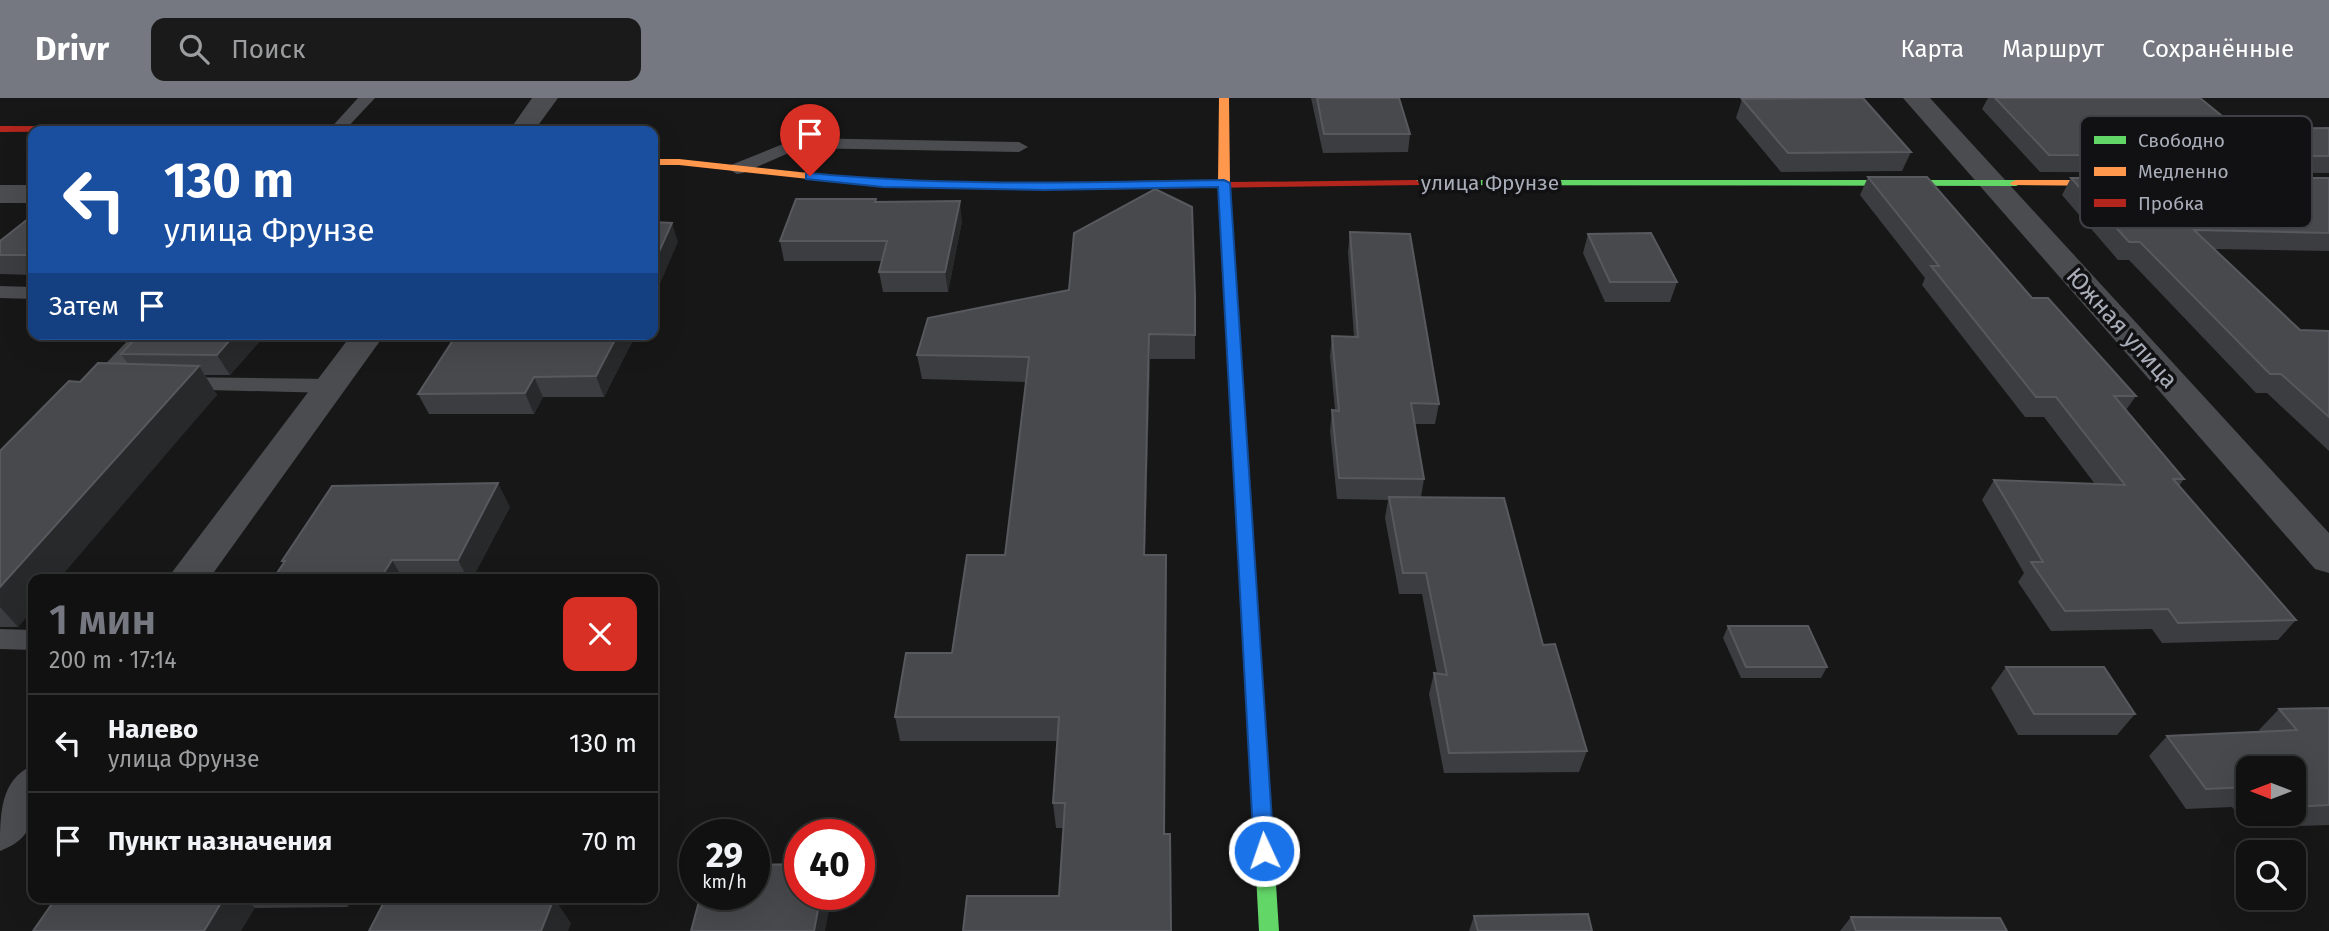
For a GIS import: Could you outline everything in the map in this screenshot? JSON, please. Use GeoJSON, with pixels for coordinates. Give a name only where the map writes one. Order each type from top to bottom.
{"type":"FeatureCollection","features":[{"type":"Feature","properties":{"kind":"street"},"geometry":{"type":"LineString","coordinates":[[525,126],[545,98]]}},
{"type":"Feature","properties":{"kind":"street"},"geometry":{"type":"LineString","coordinates":[[1224,98],[1224,183],[1269,931]]}},
{"type":"Feature","properties":{"kind":"street","name":"Южная улица"},"geometry":{"type":"LineString","coordinates":[[1916,98],[2329,559]]}},
{"type":"Feature","properties":{"kind":"street"},"geometry":{"type":"LineString","coordinates":[[0,130],[28,130]]}},
{"type":"Feature","properties":{"kind":"street","name":"улица Фрунзе"},"geometry":{"type":"LineString","coordinates":[[658,162],[883,184],[1045,187],[1224,183],[2080,183]]}},
{"type":"Feature","properties":{"kind":"street"},"geometry":{"type":"LineString","coordinates":[[0,194],[28,194]]}},
{"type":"Feature","properties":{"kind":"street"},"geometry":{"type":"LineString","coordinates":[[191,574],[365,340]]}},
{"type":"Feature","properties":{"kind":"street"},"geometry":{"type":"LineString","coordinates":[[0,830],[28,792]]}},
{"type":"Feature","properties":{"kind":"lane"},"geometry":{"type":"LineString","coordinates":[[340,126],[367,98]]}},
{"type":"Feature","properties":{"kind":"lane"},"geometry":{"type":"LineString","coordinates":[[737,169],[797,143],[1019,147]]}},
{"type":"Feature","properties":{"kind":"lane"},"geometry":{"type":"LineString","coordinates":[[0,292],[28,293]]}},
{"type":"Feature","properties":{"kind":"lane"},"geometry":{"type":"LineString","coordinates":[[125,384],[99,384],[140,340]]}},
{"type":"Feature","properties":{"kind":"lane"},"geometry":{"type":"LineString","coordinates":[[152,384],[331,386]]}},
{"type":"Feature","properties":{"kind":"lane"},"geometry":{"type":"LineString","coordinates":[[0,639],[28,640]]}},
{"type":"Feature","properties":{"kind":"building"},"geometry":{"type":"Polygon","coordinates":[[[1317,98],[1399,98],[1410,134],[1324,134],[1317,98]]]}},
{"type":"Feature","properties":{"kind":"building"},"geometry":{"type":"Polygon","coordinates":[[[1863,98],[1911,152],[1788,153],[1742,99],[1863,98]]]}},
{"type":"Feature","properties":{"kind":"building"},"geometry":{"type":"Polygon","coordinates":[[[1995,98],[2200,98],[2222,116],[2080,116],[2080,155],[2049,155],[1995,98]]]}},
{"type":"Feature","properties":{"kind":"building"},"geometry":{"type":"Polygon","coordinates":[[[2312,128],[2329,128],[2329,156],[2312,156],[2312,128]]]}},
{"type":"Feature","properties":{"kind":"building"},"geometry":{"type":"Polygon","coordinates":[[[1868,177],[1927,177],[2032,298],[2048,298],[2136,396],[2114,396],[2184,479],[2173,479],[2296,620],[2178,623],[2168,609],[2065,611],[2031,562],[2043,562],[1994,480],[2125,485],[2056,397],[2036,397],[1931,266],[1939,266],[1868,177]]]}},
{"type":"Feature","properties":{"kind":"building"},"geometry":{"type":"Polygon","coordinates":[[[2071,178],[2080,178],[2080,188],[2071,178]]]}},
{"type":"Feature","properties":{"kind":"building"},"geometry":{"type":"Polygon","coordinates":[[[2312,178],[2329,178],[2329,233],[2194,230],[2300,330],[2329,331],[2329,417],[2281,374],[2270,374],[2140,242],[2129,242],[2116,228],[2312,228],[2312,178]]]}},
{"type":"Feature","properties":{"kind":"building"},"geometry":{"type":"Polygon","coordinates":[[[1155,189],[1192,207],[1195,296],[1195,335],[1149,334],[1144,555],[1166,555],[1164,834],[1170,834],[1171,931],[963,931],[967,896],[1059,896],[1065,803],[1053,803],[1059,717],[895,717],[906,653],[952,653],[967,555],[1005,555],[1029,357],[917,355],[928,318],[1069,290],[1074,233],[1155,189]]]}},
{"type":"Feature","properties":{"kind":"building"},"geometry":{"type":"Polygon","coordinates":[[[796,199],[960,201],[945,272],[879,272],[887,241],[780,241],[796,199]]]}},
{"type":"Feature","properties":{"kind":"building"},"geometry":{"type":"Polygon","coordinates":[[[28,219],[28,255],[0,255],[0,241],[28,219]]]}},
{"type":"Feature","properties":{"kind":"building"},"geometry":{"type":"Polygon","coordinates":[[[658,222],[672,223],[658,254],[658,222]]]}},
{"type":"Feature","properties":{"kind":"building"},"geometry":{"type":"Polygon","coordinates":[[[1350,232],[1410,234],[1439,404],[1411,403],[1424,479],[1339,478],[1332,410],[1339,411],[1332,336],[1358,337],[1350,232]]]}},
{"type":"Feature","properties":{"kind":"building"},"geometry":{"type":"Polygon","coordinates":[[[1651,233],[1677,282],[1610,282],[1588,234],[1651,233]]]}},
{"type":"Feature","properties":{"kind":"building"},"geometry":{"type":"Polygon","coordinates":[[[134,340],[230,340],[217,355],[121,354],[134,340]]]}},
{"type":"Feature","properties":{"kind":"building"},"geometry":{"type":"Polygon","coordinates":[[[453,340],[615,340],[596,376],[534,377],[525,393],[418,394],[453,340]]]}},
{"type":"Feature","properties":{"kind":"building"},"geometry":{"type":"Polygon","coordinates":[[[98,363],[199,366],[0,587],[0,451],[69,381],[80,382],[98,363]]]}},
{"type":"Feature","properties":{"kind":"building"},"geometry":{"type":"Polygon","coordinates":[[[498,483],[458,560],[392,560],[383,574],[276,574],[285,561],[282,561],[332,486],[498,483]]]}},
{"type":"Feature","properties":{"kind":"building"},"geometry":{"type":"Polygon","coordinates":[[[1389,497],[1504,498],[1543,645],[1555,644],[1587,751],[1449,753],[1434,673],[1447,675],[1426,573],[1403,573],[1389,497]]]}},
{"type":"Feature","properties":{"kind":"building"},"geometry":{"type":"Polygon","coordinates":[[[1728,626],[1808,626],[1827,667],[1746,667],[1728,626]]]}},
{"type":"Feature","properties":{"kind":"building"},"geometry":{"type":"Polygon","coordinates":[[[2006,667],[2104,667],[2135,714],[2034,714],[2006,667]]]}},
{"type":"Feature","properties":{"kind":"building"},"geometry":{"type":"Polygon","coordinates":[[[2329,708],[2329,805],[2306,806],[2306,756],[2236,756],[2236,788],[2206,789],[2167,736],[2297,730],[2279,709],[2329,708]]]}},
{"type":"Feature","properties":{"kind":"building"},"geometry":{"type":"Polygon","coordinates":[[[784,864],[784,910],[818,910],[814,931],[691,931],[697,910],[770,910],[770,865],[784,864]]]}},
{"type":"Feature","properties":{"kind":"building"},"geometry":{"type":"Polygon","coordinates":[[[53,903],[221,903],[204,931],[33,931],[53,903]]]}},
{"type":"Feature","properties":{"kind":"building"},"geometry":{"type":"Polygon","coordinates":[[[383,903],[552,903],[541,931],[369,931],[383,903]]]}},
{"type":"Feature","properties":{"kind":"building"},"geometry":{"type":"Polygon","coordinates":[[[1588,914],[1592,931],[1478,931],[1474,916],[1588,914]]]}},
{"type":"Feature","properties":{"kind":"building"},"geometry":{"type":"Polygon","coordinates":[[[1851,917],[2000,918],[2007,931],[1856,931],[1851,917]]]}},
{"type":"Feature","properties":{"kind":"traffic: fast"},"geometry":{"type":"LineString","coordinates":[[1416,183],[2016,183]]}},
{"type":"Feature","properties":{"kind":"traffic: fast"},"geometry":{"type":"LineString","coordinates":[[1248,574],[1269,931]]}},
{"type":"Feature","properties":{"kind":"traffic: slow"},"geometry":{"type":"LineString","coordinates":[[1224,98],[1224,183],[1248,574]]}},
{"type":"Feature","properties":{"kind":"traffic: slow"},"geometry":{"type":"LineString","coordinates":[[658,162],[883,184],[1059,187]]}},
{"type":"Feature","properties":{"kind":"traffic: slow"},"geometry":{"type":"LineString","coordinates":[[2016,183],[2080,183]]}},
{"type":"Feature","properties":{"kind":"traffic: jam"},"geometry":{"type":"LineString","coordinates":[[0,129],[28,129]]}},
{"type":"Feature","properties":{"kind":"traffic: jam"},"geometry":{"type":"LineString","coordinates":[[1059,187],[1416,183]]}},
{"type":"Feature","properties":{"kind":"route"},"geometry":{"type":"LineString","coordinates":[[810,176],[883,184],[1045,187],[1224,183],[1264,851]]}}]}
